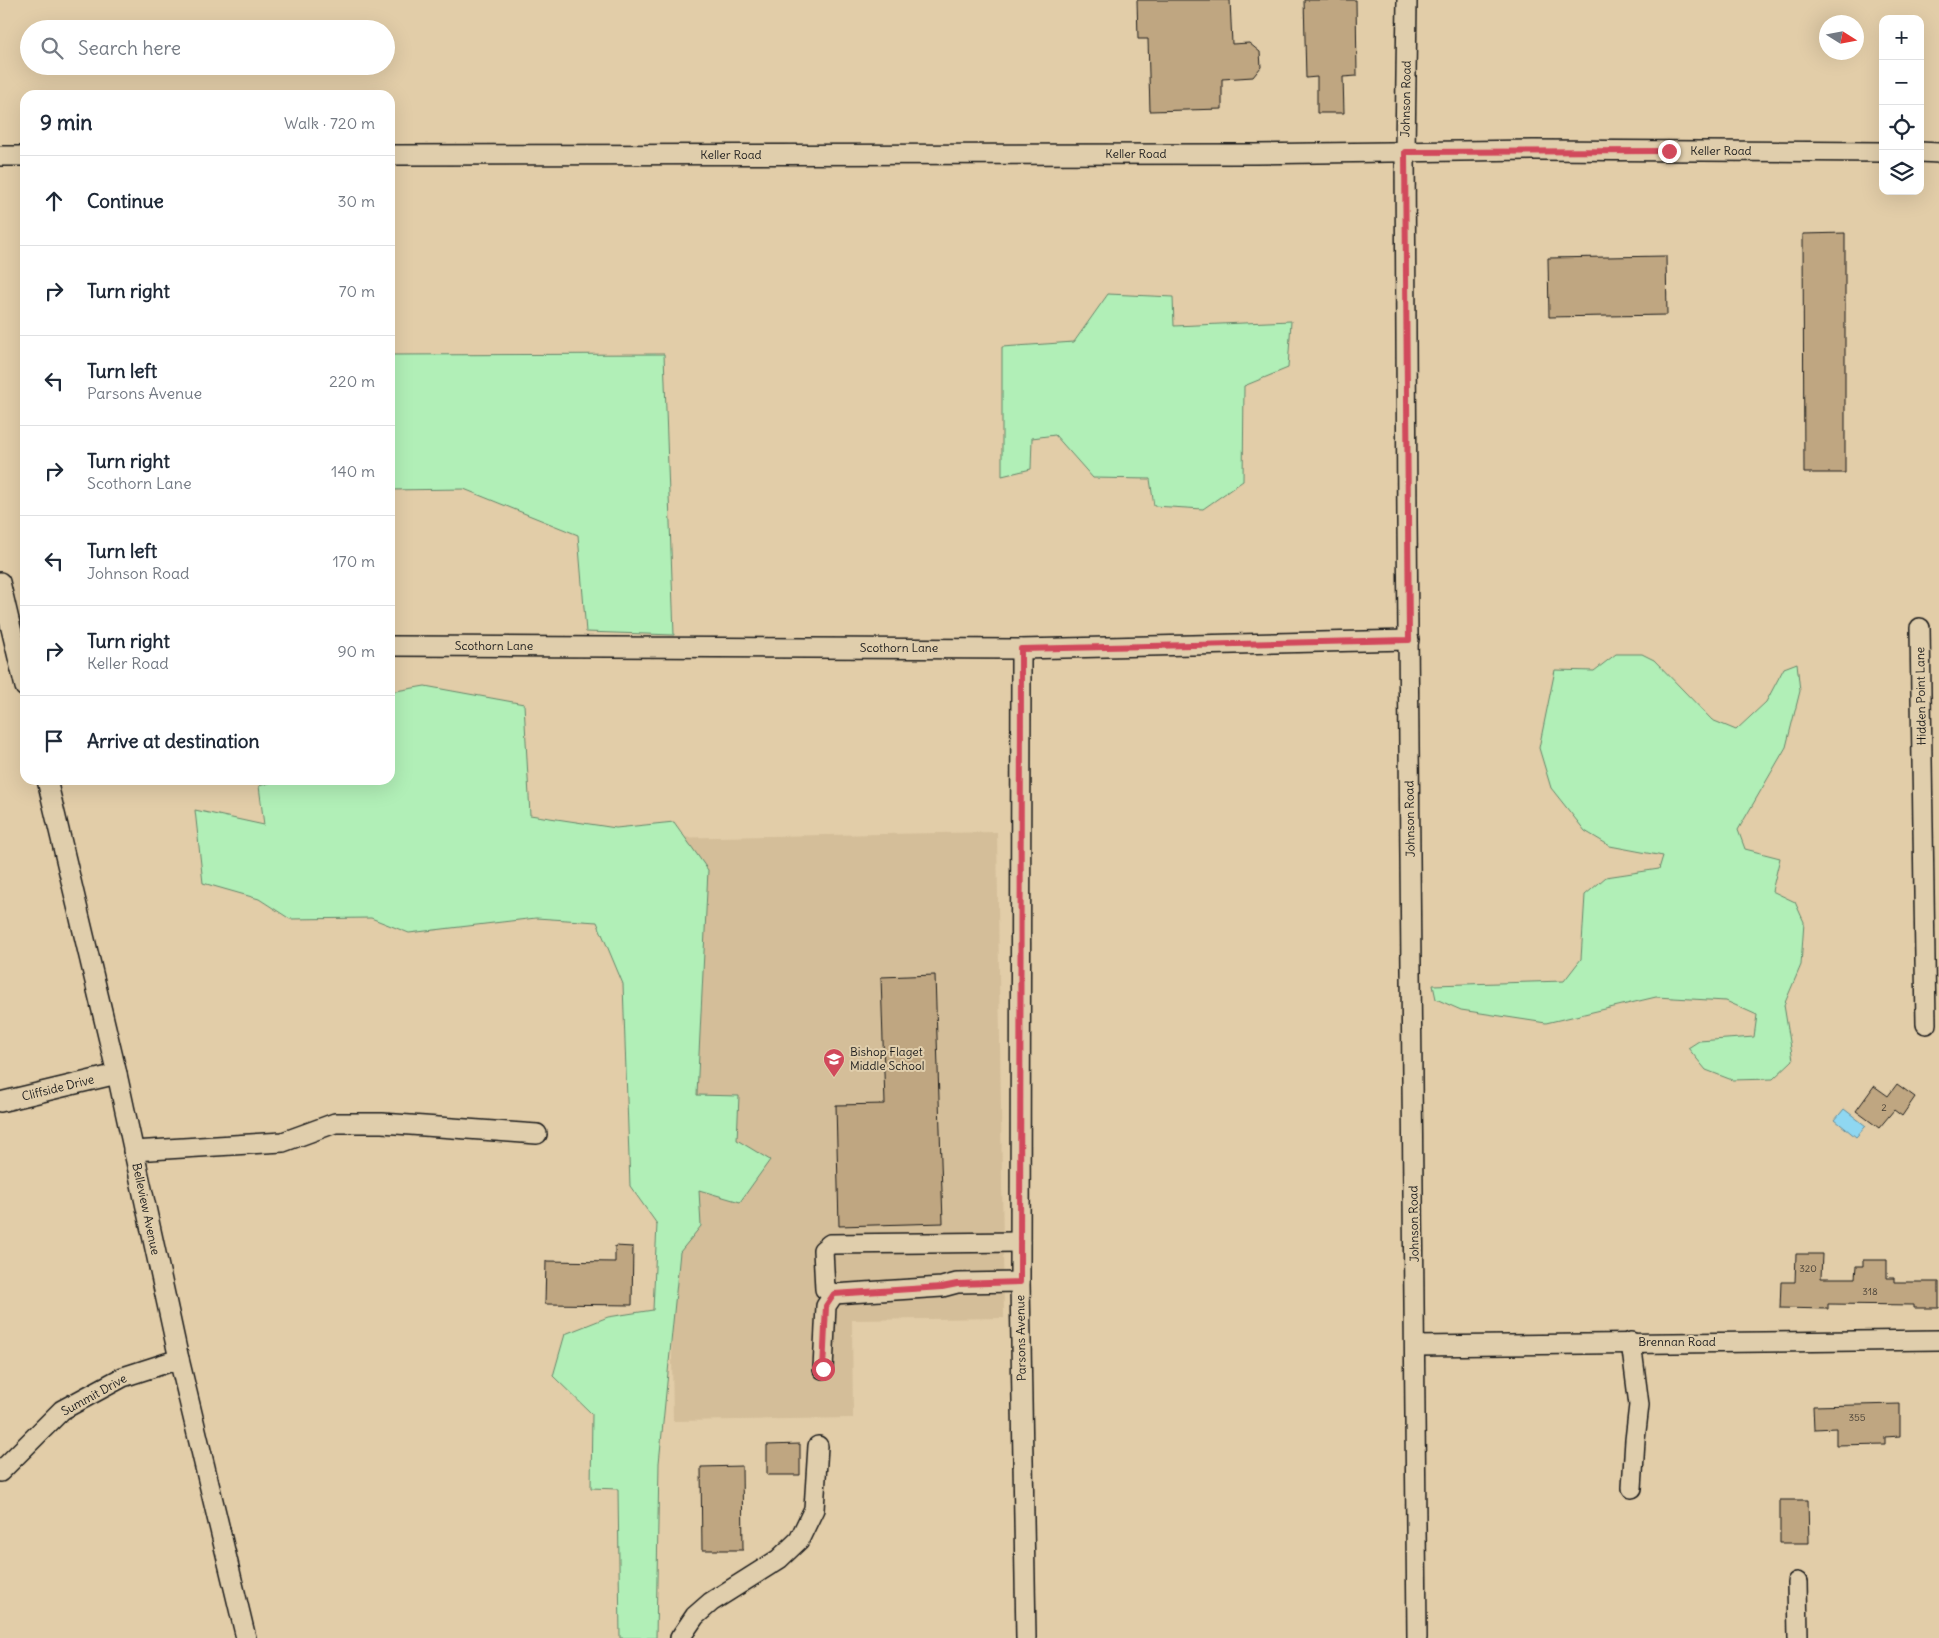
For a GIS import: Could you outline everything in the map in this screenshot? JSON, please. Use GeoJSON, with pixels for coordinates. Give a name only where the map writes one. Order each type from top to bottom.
{"type":"FeatureCollection","features":[{"type":"Feature","properties":{"kind":"street","name":"Johnson Road"},"geometry":{"type":"LineString","coordinates":[[1406,0],[1405,152],[1417,1638]]}},
{"type":"Feature","properties":{"kind":"street","name":"Keller Road"},"geometry":{"type":"LineString","coordinates":[[395,155],[1255,154],[1542,150],[1879,152]]}},
{"type":"Feature","properties":{"kind":"street"},"geometry":{"type":"LineString","coordinates":[[1924,152],[1939,153]]}},
{"type":"Feature","properties":{"kind":"street"},"geometry":{"type":"LineString","coordinates":[[0,156],[20,156]]}},
{"type":"Feature","properties":{"kind":"street"},"geometry":{"type":"LineString","coordinates":[[0,582],[20,646]]}},
{"type":"Feature","properties":{"kind":"street","name":"Hidden Point Lane"},"geometry":{"type":"LineString","coordinates":[[1920,628],[1931,825],[1926,1024]]}},
{"type":"Feature","properties":{"kind":"street","name":"Scothorn Lane"},"geometry":{"type":"LineString","coordinates":[[395,646],[1021,649],[1409,640]]}},
{"type":"Feature","properties":{"kind":"street","name":"Parsons Avenue"},"geometry":{"type":"LineString","coordinates":[[1021,649],[1020,1282],[1026,1638]]}},
{"type":"Feature","properties":{"kind":"street","name":"Belleview Avenue"},"geometry":{"type":"LineString","coordinates":[[48,785],[117,1074],[179,1360],[246,1638]]}},
{"type":"Feature","properties":{"kind":"street","name":"Cliffside Drive"},"geometry":{"type":"LineString","coordinates":[[0,1102],[117,1074]]}},
{"type":"Feature","properties":{"kind":"street"},"geometry":{"type":"LineString","coordinates":[[133,1151],[283,1142],[335,1123],[382,1123],[537,1134]]}},
{"type":"Feature","properties":{"kind":"street"},"geometry":{"type":"LineString","coordinates":[[1020,1242],[830,1244],[824,1250],[825,1289],[834,1294],[942,1287],[957,1284],[1020,1282]]}},
{"type":"Feature","properties":{"kind":"street"},"geometry":{"type":"LineString","coordinates":[[823,1369],[826,1306],[834,1294]]}},
{"type":"Feature","properties":{"kind":"street","name":"Brennan Road"},"geometry":{"type":"LineString","coordinates":[[1415,1346],[1632,1342],[1939,1340]]}},
{"type":"Feature","properties":{"kind":"street"},"geometry":{"type":"LineString","coordinates":[[1632,1342],[1639,1405],[1632,1488]]}},
{"type":"Feature","properties":{"kind":"street","name":"Summit Drive"},"geometry":{"type":"LineString","coordinates":[[0,1472],[62,1410],[123,1377],[179,1360]]}},
{"type":"Feature","properties":{"kind":"street"},"geometry":{"type":"LineString","coordinates":[[680,1638],[695,1616],[711,1602],[779,1560],[799,1540],[814,1509],[818,1446]]}},
{"type":"Feature","properties":{"kind":"street"},"geometry":{"type":"LineString","coordinates":[[1797,1582],[1798,1638]]}},
{"type":"Feature","properties":{"kind":"shaded area","name":"Bishop Flaget Middle School"},"geometry":{"type":"Polygon","coordinates":[[[997,832],[1004,1318],[852,1320],[853,1418],[673,1421],[664,838],[997,832]]]}},
{"type":"Feature","properties":{"kind":"green space"},"geometry":{"type":"Polygon","coordinates":[[[1108,294],[1173,297],[1174,326],[1291,321],[1288,368],[1244,386],[1243,481],[1203,509],[1154,506],[1150,479],[1093,478],[1055,435],[1032,438],[1031,469],[1002,476],[1002,347],[1074,342],[1108,294]]]}},
{"type":"Feature","properties":{"kind":"green space"},"geometry":{"type":"Polygon","coordinates":[[[664,354],[674,635],[586,632],[578,535],[464,489],[395,490],[395,355],[664,354]]]}},
{"type":"Feature","properties":{"kind":"green space"},"geometry":{"type":"Polygon","coordinates":[[[1616,654],[1642,654],[1654,660],[1712,720],[1736,730],[1766,702],[1784,668],[1797,663],[1800,691],[1786,747],[1738,830],[1745,849],[1780,858],[1772,891],[1795,902],[1804,922],[1801,965],[1784,1005],[1793,1060],[1773,1079],[1732,1080],[1706,1070],[1688,1048],[1699,1041],[1754,1037],[1757,1015],[1726,1001],[1656,997],[1546,1023],[1461,1010],[1436,999],[1433,985],[1564,981],[1581,959],[1585,895],[1606,877],[1659,869],[1663,856],[1610,846],[1585,831],[1551,788],[1539,748],[1555,670],[1594,671],[1616,654]]]}},
{"type":"Feature","properties":{"kind":"green space"},"geometry":{"type":"Polygon","coordinates":[[[425,686],[524,704],[530,815],[616,828],[674,822],[708,870],[697,1095],[739,1096],[737,1140],[770,1160],[740,1202],[699,1190],[701,1226],[680,1252],[659,1463],[656,1638],[620,1638],[618,1489],[591,1488],[592,1414],[553,1376],[565,1334],[608,1317],[653,1310],[657,1224],[630,1186],[623,984],[597,922],[536,918],[409,933],[371,918],[290,919],[259,899],[203,883],[195,810],[264,825],[259,786],[395,785],[395,691],[425,686]]]}},
{"type":"Feature","properties":{"kind":"water"},"geometry":{"type":"Polygon","coordinates":[[[1844,1109],[1866,1126],[1856,1137],[1835,1120],[1844,1109]]]}},
{"type":"Feature","properties":{"kind":"building"},"geometry":{"type":"Polygon","coordinates":[[[1137,0],[1230,0],[1232,44],[1249,43],[1260,52],[1261,67],[1253,77],[1222,79],[1222,109],[1150,111],[1148,39],[1138,39],[1137,0]]]}},
{"type":"Feature","properties":{"kind":"building"},"geometry":{"type":"Polygon","coordinates":[[[1304,0],[1356,0],[1357,76],[1343,77],[1344,113],[1317,113],[1317,77],[1306,78],[1304,0]]]}},
{"type":"Feature","properties":{"kind":"building"},"geometry":{"type":"Polygon","coordinates":[[[1845,233],[1845,473],[1804,473],[1803,234],[1845,233]]]}},
{"type":"Feature","properties":{"kind":"building"},"geometry":{"type":"Polygon","coordinates":[[[1666,256],[1667,315],[1549,317],[1548,258],[1666,256]]]}},
{"type":"Feature","properties":{"kind":"building"},"geometry":{"type":"Polygon","coordinates":[[[935,975],[943,1223],[839,1226],[836,1105],[885,1104],[881,977],[935,975]]]}},
{"type":"Feature","properties":{"kind":"building"},"geometry":{"type":"Polygon","coordinates":[[[1897,1084],[1915,1097],[1902,1116],[1894,1110],[1879,1128],[1856,1111],[1874,1086],[1888,1096],[1897,1084]]]}},
{"type":"Feature","properties":{"kind":"building"},"geometry":{"type":"Polygon","coordinates":[[[615,1246],[633,1247],[632,1305],[545,1304],[546,1261],[615,1262],[615,1246]]]}},
{"type":"Feature","properties":{"kind":"building"},"geometry":{"type":"Polygon","coordinates":[[[1796,1254],[1822,1254],[1821,1278],[1855,1278],[1856,1266],[1863,1266],[1863,1260],[1887,1260],[1887,1278],[1894,1278],[1894,1282],[1939,1282],[1939,1308],[1914,1308],[1914,1305],[1828,1304],[1828,1309],[1780,1308],[1781,1282],[1795,1282],[1796,1254]]]}},
{"type":"Feature","properties":{"kind":"building"},"geometry":{"type":"Polygon","coordinates":[[[1900,1404],[1900,1436],[1885,1437],[1885,1444],[1836,1445],[1836,1428],[1814,1429],[1813,1406],[1900,1404]]]}},
{"type":"Feature","properties":{"kind":"building"},"geometry":{"type":"Polygon","coordinates":[[[800,1444],[800,1475],[767,1475],[767,1445],[800,1444]]]}},
{"type":"Feature","properties":{"kind":"building"},"geometry":{"type":"Polygon","coordinates":[[[742,1466],[743,1550],[702,1550],[701,1467],[742,1466]]]}},
{"type":"Feature","properties":{"kind":"building"},"geometry":{"type":"Polygon","coordinates":[[[1780,1500],[1808,1500],[1809,1543],[1780,1543],[1780,1500]]]}},
{"type":"Feature","properties":{"kind":"place","name":"Bishop Flaget Middle School"},"geometry":{"type":"Point","coordinates":[834,1078]}},
{"type":"Feature","properties":{"kind":"route"},"geometry":{"type":"LineString","coordinates":[[823,1369],[826,1306],[834,1294],[942,1287],[957,1284],[1020,1282],[1021,649],[1409,640],[1405,152],[1533,150],[1669,151]]}}]}
